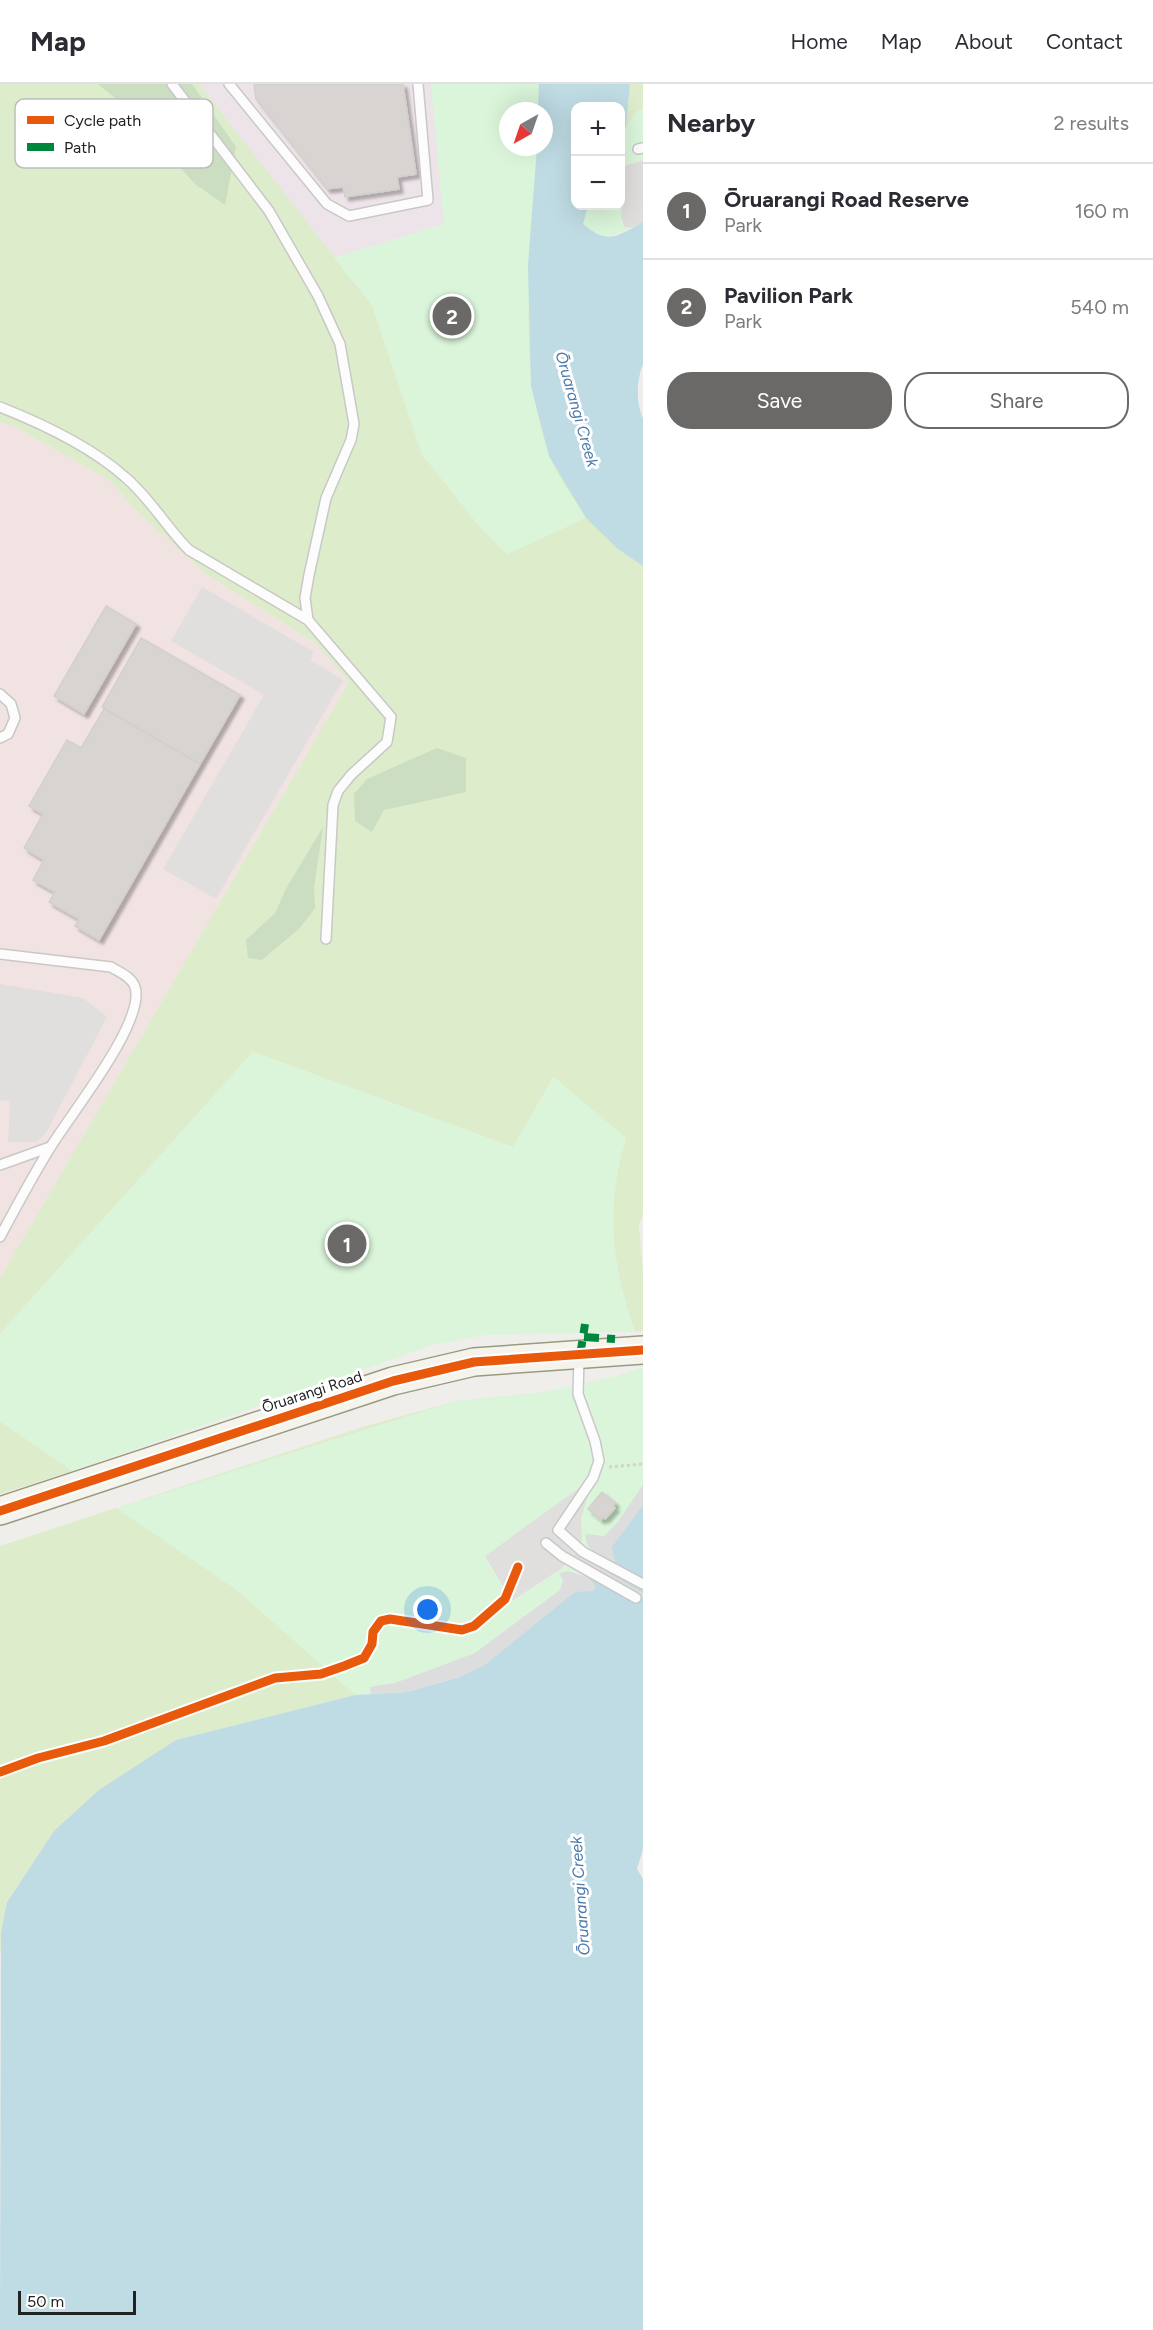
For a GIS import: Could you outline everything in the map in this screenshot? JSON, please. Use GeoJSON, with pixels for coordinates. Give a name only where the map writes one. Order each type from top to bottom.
{"type":"FeatureCollection","features":[{"type":"Feature","properties":{"kind":"street","name":"Ōruarangi Road"},"geometry":{"type":"LineString","coordinates":[[0,1511],[393,1381],[474,1362],[643,1350]]}},
{"type":"Feature","properties":{"kind":"lane"},"geometry":{"type":"LineString","coordinates":[[172,84],[183,99]]}},
{"type":"Feature","properties":{"kind":"lane"},"geometry":{"type":"LineString","coordinates":[[229,84],[327,204],[349,216],[428,200],[418,84]]}},
{"type":"Feature","properties":{"kind":"lane"},"geometry":{"type":"LineString","coordinates":[[213,138],[269,211],[318,296],[340,345],[350,388],[354,424],[351,440],[326,498],[305,598],[308,620]]}},
{"type":"Feature","properties":{"kind":"lane"},"geometry":{"type":"LineString","coordinates":[[0,407],[49,429],[101,459],[137,489],[189,550],[308,620],[391,717],[387,742],[351,775],[338,791],[333,805],[326,939]]}},
{"type":"Feature","properties":{"kind":"lane"},"geometry":{"type":"LineString","coordinates":[[0,694],[11,704],[15,718],[9,734],[0,738]]}},
{"type":"Feature","properties":{"kind":"lane"},"geometry":{"type":"LineString","coordinates":[[0,954],[111,967],[126,975],[135,986],[135,1003],[117,1047],[50,1147],[0,1237]]}},
{"type":"Feature","properties":{"kind":"lane"},"geometry":{"type":"LineString","coordinates":[[0,1165],[50,1147]]}},
{"type":"Feature","properties":{"kind":"lane"},"geometry":{"type":"LineString","coordinates":[[580,1356],[578,1394],[598,1455],[593,1478],[558,1530],[583,1552],[643,1584]]}},
{"type":"Feature","properties":{"kind":"lane"},"geometry":{"type":"LineString","coordinates":[[546,1543],[562,1556],[636,1598]]}},
{"type":"Feature","properties":{"kind":"path"},"geometry":{"type":"LineString","coordinates":[[593,1478],[610,1467],[643,1464]]}},
{"type":"Feature","properties":{"kind":"shaded area"},"geometry":{"type":"Polygon","coordinates":[[[199,84],[431,84],[444,224],[334,258],[213,102],[213,99],[199,84]]]}},
{"type":"Feature","properties":{"kind":"shaded area"},"geometry":{"type":"Polygon","coordinates":[[[643,160],[643,222],[631,228],[624,227],[621,217],[621,210],[625,210],[625,166],[643,160]]]}},
{"type":"Feature","properties":{"kind":"shaded area"},"geometry":{"type":"Polygon","coordinates":[[[0,422],[14,426],[109,480],[144,518],[206,574],[316,644],[349,682],[0,1278],[0,422]]]}},
{"type":"Feature","properties":{"kind":"shaded area"},"geometry":{"type":"Polygon","coordinates":[[[202,587],[314,652],[310,660],[343,680],[216,899],[163,869],[264,695],[171,641],[202,587]]]}},
{"type":"Feature","properties":{"kind":"shaded area"},"geometry":{"type":"Polygon","coordinates":[[[0,984],[83,998],[107,1017],[47,1131],[37,1142],[8,1142],[10,1101],[0,1100],[0,984]]]}},
{"type":"Feature","properties":{"kind":"shaded area"},"geometry":{"type":"Polygon","coordinates":[[[593,1478],[581,1518],[582,1540],[574,1553],[562,1568],[512,1601],[485,1556],[593,1478]]]}},
{"type":"Feature","properties":{"kind":"green space"},"geometry":{"type":"Polygon","coordinates":[[[0,84],[199,84],[211,99],[15,99],[15,168],[213,168],[213,102],[372,305],[422,454],[480,527],[505,552],[444,224],[431,84],[539,84],[538,102],[499,102],[499,156],[539,156],[618,549],[643,566],[643,1215],[639,1225],[643,1271],[643,1331],[635,1332],[616,1259],[613,1212],[619,1164],[626,1138],[553,1078],[513,1147],[253,1052],[0,1334],[0,1278],[349,682],[316,644],[206,574],[144,518],[109,480],[14,426],[0,422],[0,84]]]}},
{"type":"Feature","properties":{"kind":"green space"},"geometry":{"type":"Polygon","coordinates":[[[98,84],[192,84],[202,99],[116,99],[98,84]]]}},
{"type":"Feature","properties":{"kind":"green space"},"geometry":{"type":"Polygon","coordinates":[[[431,84],[539,84],[538,102],[499,102],[499,156],[537,156],[529,302],[532,378],[538,416],[552,463],[586,518],[508,554],[480,527],[422,454],[372,305],[334,258],[444,224],[431,84]]]}},
{"type":"Feature","properties":{"kind":"green space"},"geometry":{"type":"Polygon","coordinates":[[[630,84],[643,84],[643,109],[636,112],[626,127],[630,84]]]}},
{"type":"Feature","properties":{"kind":"green space"},"geometry":{"type":"Polygon","coordinates":[[[643,109],[643,160],[625,166],[625,128],[636,112],[643,109]]]}},
{"type":"Feature","properties":{"kind":"green space"},"geometry":{"type":"Polygon","coordinates":[[[213,114],[236,147],[225,205],[195,184],[181,168],[213,168],[213,114]]]}},
{"type":"Feature","properties":{"kind":"green space"},"geometry":{"type":"Polygon","coordinates":[[[587,210],[621,210],[624,227],[631,228],[611,236],[601,236],[583,224],[587,210]]]}},
{"type":"Feature","properties":{"kind":"green space"},"geometry":{"type":"Polygon","coordinates":[[[437,748],[466,758],[466,792],[384,810],[372,832],[355,821],[354,794],[367,779],[437,748]]]}},
{"type":"Feature","properties":{"kind":"green space"},"geometry":{"type":"Polygon","coordinates":[[[323,827],[314,888],[315,908],[300,928],[262,960],[248,958],[246,940],[275,913],[287,887],[323,827]]]}},
{"type":"Feature","properties":{"kind":"green space"},"geometry":{"type":"Polygon","coordinates":[[[253,1052],[513,1147],[554,1077],[626,1138],[615,1188],[614,1235],[616,1259],[635,1332],[485,1335],[433,1345],[72,1471],[0,1421],[0,1334],[253,1052]]]}},
{"type":"Feature","properties":{"kind":"green space"},"geometry":{"type":"Polygon","coordinates":[[[643,1367],[643,1505],[575,1592],[541,1623],[407,1692],[355,1695],[238,1591],[116,1508],[456,1401],[539,1393],[616,1376],[643,1367]]]}},
{"type":"Feature","properties":{"kind":"green space"},"geometry":{"type":"Polygon","coordinates":[[[539,1393],[360,1626],[355,1695],[176,1740],[54,1831],[7,1901],[0,1953],[0,1546],[366,1426],[456,1401],[539,1393]]]}},
{"type":"Feature","properties":{"kind":"green space"},"geometry":{"type":"Polygon","coordinates":[[[0,1421],[72,1471],[0,1494],[0,1421]]]}},
{"type":"Feature","properties":{"kind":"water","name":"Ōruarangi Creek"},"geometry":{"type":"Polygon","coordinates":[[[539,84],[630,84],[625,128],[625,102],[571,102],[571,210],[587,210],[583,224],[606,237],[619,235],[643,222],[643,364],[638,391],[643,419],[643,566],[618,549],[586,518],[549,456],[531,386],[528,265],[536,156],[553,156],[553,102],[538,102],[539,84]]]}},
{"type":"Feature","properties":{"kind":"water","name":"Ōruarangi Creek"},"geometry":{"type":"Polygon","coordinates":[[[643,1505],[643,1849],[637,1869],[643,1879],[643,2330],[0,2330],[1,1934],[7,1902],[54,1831],[99,1790],[176,1740],[355,1695],[407,1692],[460,1677],[575,1592],[643,1505]]]}},
{"type":"Feature","properties":{"kind":"pier"},"geometry":{"type":"Polygon","coordinates":[[[643,1485],[643,1505],[612,1547],[615,1561],[613,1564],[596,1555],[587,1544],[585,1534],[604,1536],[617,1523],[643,1485]]]}},
{"type":"Feature","properties":{"kind":"pier"},"geometry":{"type":"Polygon","coordinates":[[[575,1553],[643,1593],[643,1598],[573,1556],[575,1553]]]}},
{"type":"Feature","properties":{"kind":"pier"},"geometry":{"type":"Polygon","coordinates":[[[568,1571],[588,1577],[596,1586],[593,1591],[575,1592],[485,1665],[460,1677],[407,1692],[371,1694],[370,1687],[395,1683],[475,1653],[560,1590],[563,1580],[559,1573],[568,1571]]]}},
{"type":"Feature","properties":{"kind":"building"},"geometry":{"type":"Polygon","coordinates":[[[254,84],[403,84],[416,174],[397,177],[399,189],[345,197],[343,187],[327,189],[256,99],[254,84]]]}},
{"type":"Feature","properties":{"kind":"building"},"geometry":{"type":"Polygon","coordinates":[[[106,606],[136,624],[84,714],[54,696],[106,606]]]}},
{"type":"Feature","properties":{"kind":"building"},"geometry":{"type":"Polygon","coordinates":[[[141,638],[240,695],[200,764],[102,707],[141,638]]]}},
{"type":"Feature","properties":{"kind":"building"},"geometry":{"type":"Polygon","coordinates":[[[104,709],[200,764],[99,940],[75,926],[79,919],[49,902],[55,892],[33,880],[44,860],[24,848],[43,814],[29,806],[67,740],[81,748],[104,709]]]}},
{"type":"Feature","properties":{"kind":"building"},"geometry":{"type":"Polygon","coordinates":[[[602,1492],[615,1503],[613,1506],[615,1508],[605,1519],[603,1517],[601,1520],[588,1509],[602,1492]]]}},
{"type":"Feature","properties":{"kind":"marked path"},"geometry":{"type":"LineString","coordinates":[[580,1356],[585,1324]]}},
{"type":"Feature","properties":{"kind":"marked path"},"geometry":{"type":"LineString","coordinates":[[584,1337],[615,1339]]}},
{"type":"Feature","properties":{"kind":"cycle path"},"geometry":{"type":"LineString","coordinates":[[0,1511],[393,1381],[474,1362],[643,1350]]}},
{"type":"Feature","properties":{"kind":"cycle path"},"geometry":{"type":"LineString","coordinates":[[0,1772],[38,1758],[104,1741],[275,1678],[321,1674],[344,1666],[364,1658],[372,1644],[373,1632],[381,1621],[390,1619],[462,1630],[474,1626],[505,1599],[518,1567]]}},
{"type":"Feature","properties":{"kind":"place","name":"Pavilion Park"},"geometry":{"type":"Point","coordinates":[452,316]}},
{"type":"Feature","properties":{"kind":"place","name":"Ōruarangi Road Reserve"},"geometry":{"type":"Point","coordinates":[347,1244]}}]}
